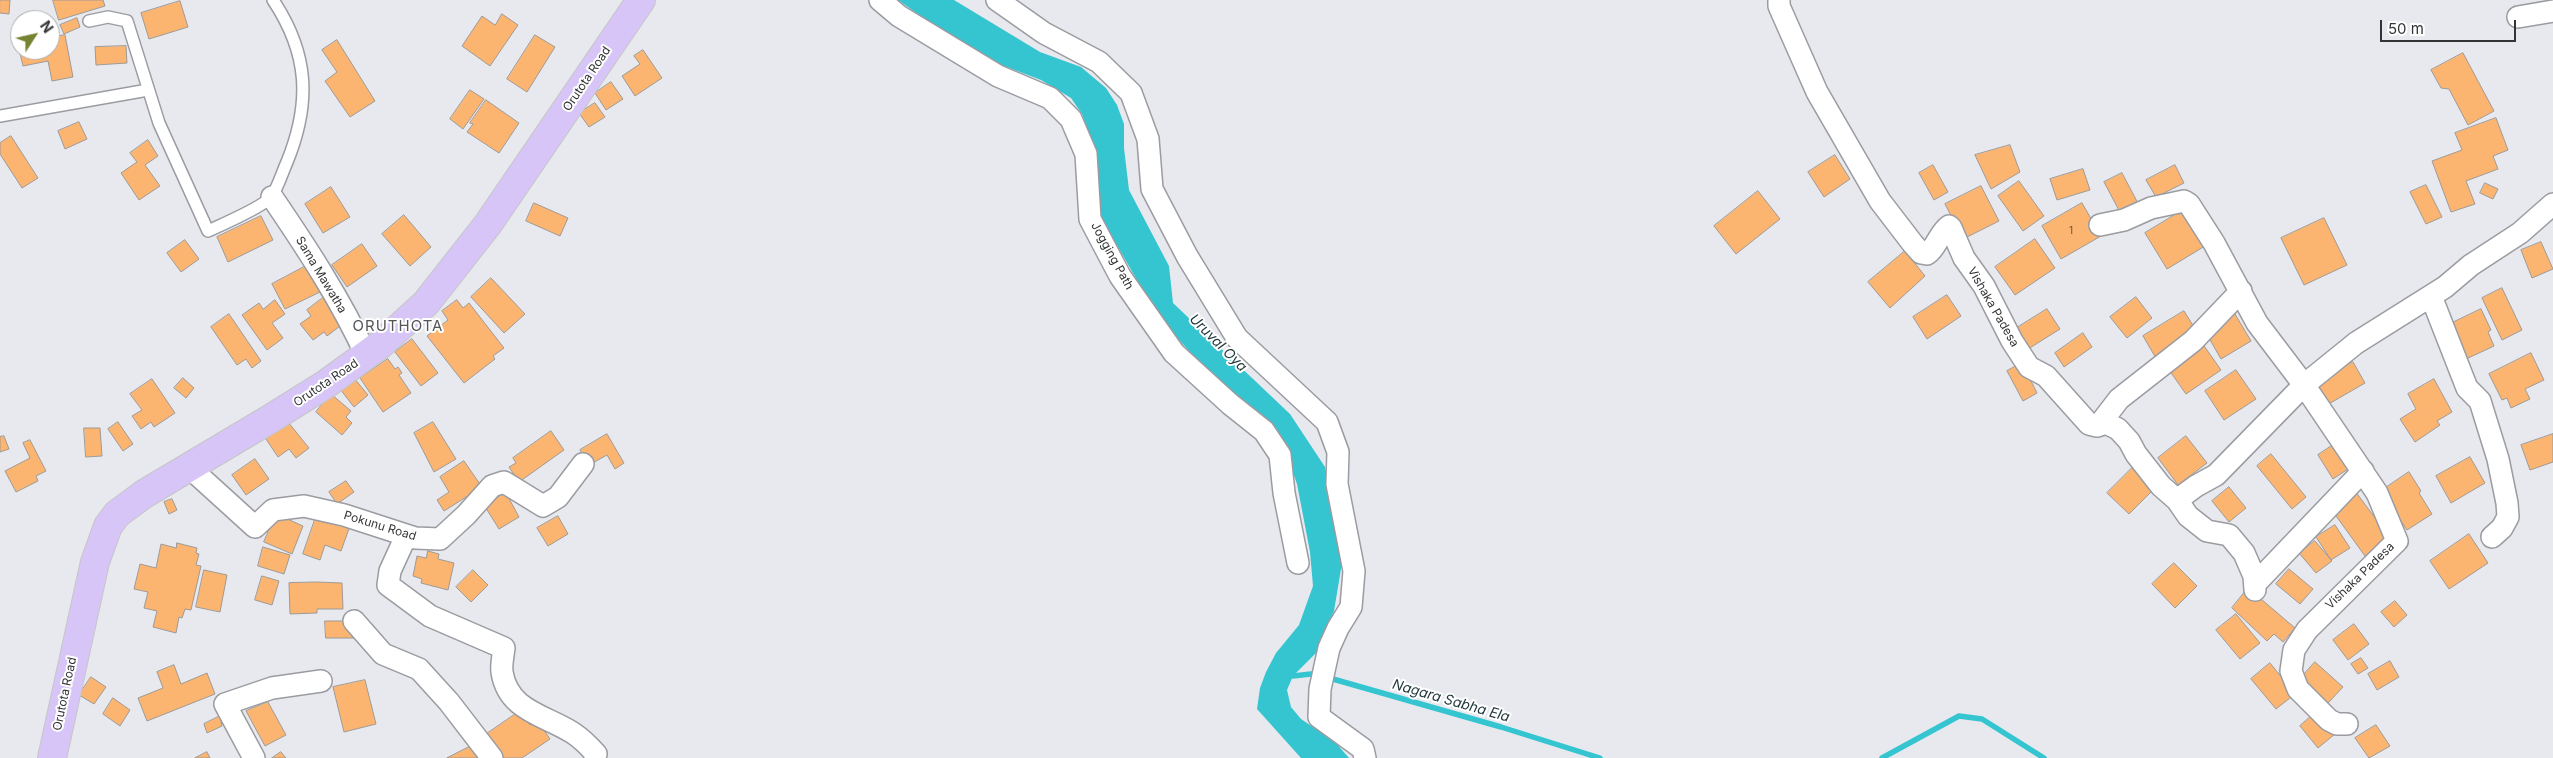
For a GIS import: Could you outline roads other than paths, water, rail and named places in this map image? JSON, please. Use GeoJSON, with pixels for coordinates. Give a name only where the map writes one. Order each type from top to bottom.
{"type":"FeatureCollection","features":[{"type":"Feature","properties":{"kind":"main road","name":"Orutota Road"},"geometry":{"type":"LineString","coordinates":[[52,758],[94,562],[108,526],[129,504],[270,420],[366,355],[426,303],[456,268],[641,0]]}},
{"type":"Feature","properties":{"kind":"street","name":"Jogging Path"},"geometry":{"type":"LineString","coordinates":[[880,0],[899,16],[998,76],[1050,98],[1071,119],[1086,154],[1090,219],[1120,276],[1174,353],[1230,404],[1264,431],[1280,455],[1284,493],[1298,563]]}},
{"type":"Feature","properties":{"kind":"street"},"geometry":{"type":"LineString","coordinates":[[997,0],[1044,34],[1099,62],[1131,93],[1148,138],[1152,190],[1187,256],[1236,338],[1327,422],[1338,452],[1337,484],[1354,571],[1351,607],[1338,628],[1329,648],[1320,689],[1319,718],[1363,749],[1365,758]]}},
{"type":"Feature","properties":{"kind":"street","name":"Vishaka Padesa"},"geometry":{"type":"LineString","coordinates":[[1779,0],[1779,6],[1817,92],[1880,201],[1902,232],[1922,252],[1927,254],[1932,251],[1942,232],[1950,226],[1952,228],[1964,258],[1984,286],[2012,341],[2029,367],[2046,376],[2089,424],[2099,425],[2106,423],[2118,429],[2129,441],[2136,454],[2161,486],[2177,500],[2188,516],[2208,530],[2229,535],[2244,553],[2254,576],[2255,587],[2363,471]]}},
{"type":"Feature","properties":{"kind":"street"},"geometry":{"type":"LineString","coordinates":[[2518,17],[2553,11]]}},
{"type":"Feature","properties":{"kind":"street","name":"Sama Mawatha"},"geometry":{"type":"LineString","coordinates":[[272,197],[312,257],[355,331],[366,355]]}},
{"type":"Feature","properties":{"kind":"street","name":"Vishaka Padesa"},"geometry":{"type":"LineString","coordinates":[[2100,225],[2124,220],[2151,208],[2184,201],[2189,204],[2257,323],[2304,385],[2377,493],[2397,540],[2307,630],[2294,650],[2291,671],[2298,689],[2329,720],[2337,724],[2347,724]]}},
{"type":"Feature","properties":{"kind":"street"},"geometry":{"type":"LineString","coordinates":[[2177,500],[2196,486],[2216,475],[2304,385],[2356,343],[2430,296],[2471,265],[2520,233],[2553,204]]}},
{"type":"Feature","properties":{"kind":"street"},"geometry":{"type":"LineString","coordinates":[[2099,425],[2119,399],[2193,341],[2240,291]]}},
{"type":"Feature","properties":{"kind":"street"},"geometry":{"type":"LineString","coordinates":[[2430,296],[2467,388],[2480,401],[2498,459],[2508,517],[2502,528],[2492,537]]}},
{"type":"Feature","properties":{"kind":"street","name":"Pokunu Road"},"geometry":{"type":"LineString","coordinates":[[190,468],[255,527],[273,510],[304,506],[344,515],[414,538],[440,539],[466,515],[492,486],[504,482],[543,506],[558,497],[583,464]]}},
{"type":"Feature","properties":{"kind":"street"},"geometry":{"type":"LineString","coordinates":[[406,536],[390,571],[388,585],[430,616],[504,648],[502,671],[512,697],[528,711],[571,732],[586,743],[596,754],[595,758]]}},
{"type":"Feature","properties":{"kind":"street"},"geometry":{"type":"LineString","coordinates":[[354,621],[383,654],[419,669],[449,702],[492,758]]}},
{"type":"Feature","properties":{"kind":"street"},"geometry":{"type":"LineString","coordinates":[[254,758],[225,704],[272,688],[321,681]]}},
{"type":"Feature","properties":{"kind":"lane"},"geometry":{"type":"LineString","coordinates":[[89,21],[108,17],[127,22],[159,123],[208,231],[253,209],[272,197],[292,148],[304,106],[301,61],[281,12],[273,0]]}},
{"type":"Feature","properties":{"kind":"lane"},"geometry":{"type":"LineString","coordinates":[[0,116],[148,90]]}},
{"type":"Feature","properties":{"kind":"water"},"geometry":{"type":"Polygon","coordinates":[[[898,0],[954,0],[1040,52],[1081,67],[1106,88],[1117,105],[1124,124],[1124,148],[1129,190],[1169,266],[1173,303],[1290,414],[1325,467],[1342,563],[1334,611],[1318,651],[1293,676],[1287,690],[1291,707],[1301,719],[1335,742],[1349,758],[1301,758],[1257,709],[1260,688],[1266,672],[1276,653],[1299,625],[1313,586],[1310,552],[1297,484],[1287,455],[1273,430],[1190,352],[1159,318],[1104,223],[1098,207],[1095,151],[1082,114],[1071,98],[1041,80],[991,61],[942,31],[898,0]]]}},
{"type":"Feature","properties":{"kind":"waterway","name":"Nagara Sabha Ela"},"geometry":{"type":"LineString","coordinates":[[1293,676],[1311,674],[1333,679],[1501,727],[1600,758]]}},
{"type":"Feature","properties":{"kind":"waterway","name":"Nagara Sabha Ela"},"geometry":{"type":"LineString","coordinates":[[1882,758],[1959,716],[1982,719],[2044,758]]}},
{"type":"Feature","properties":{"kind":"district","name":"ORUTHOTA"},"geometry":{"type":"Point","coordinates":[398,326]}},
{"type":"Feature","properties":{"kind":"water label","name":"Uruval Oya"},"geometry":{"type":"Point","coordinates":[1218,343]}}]}
